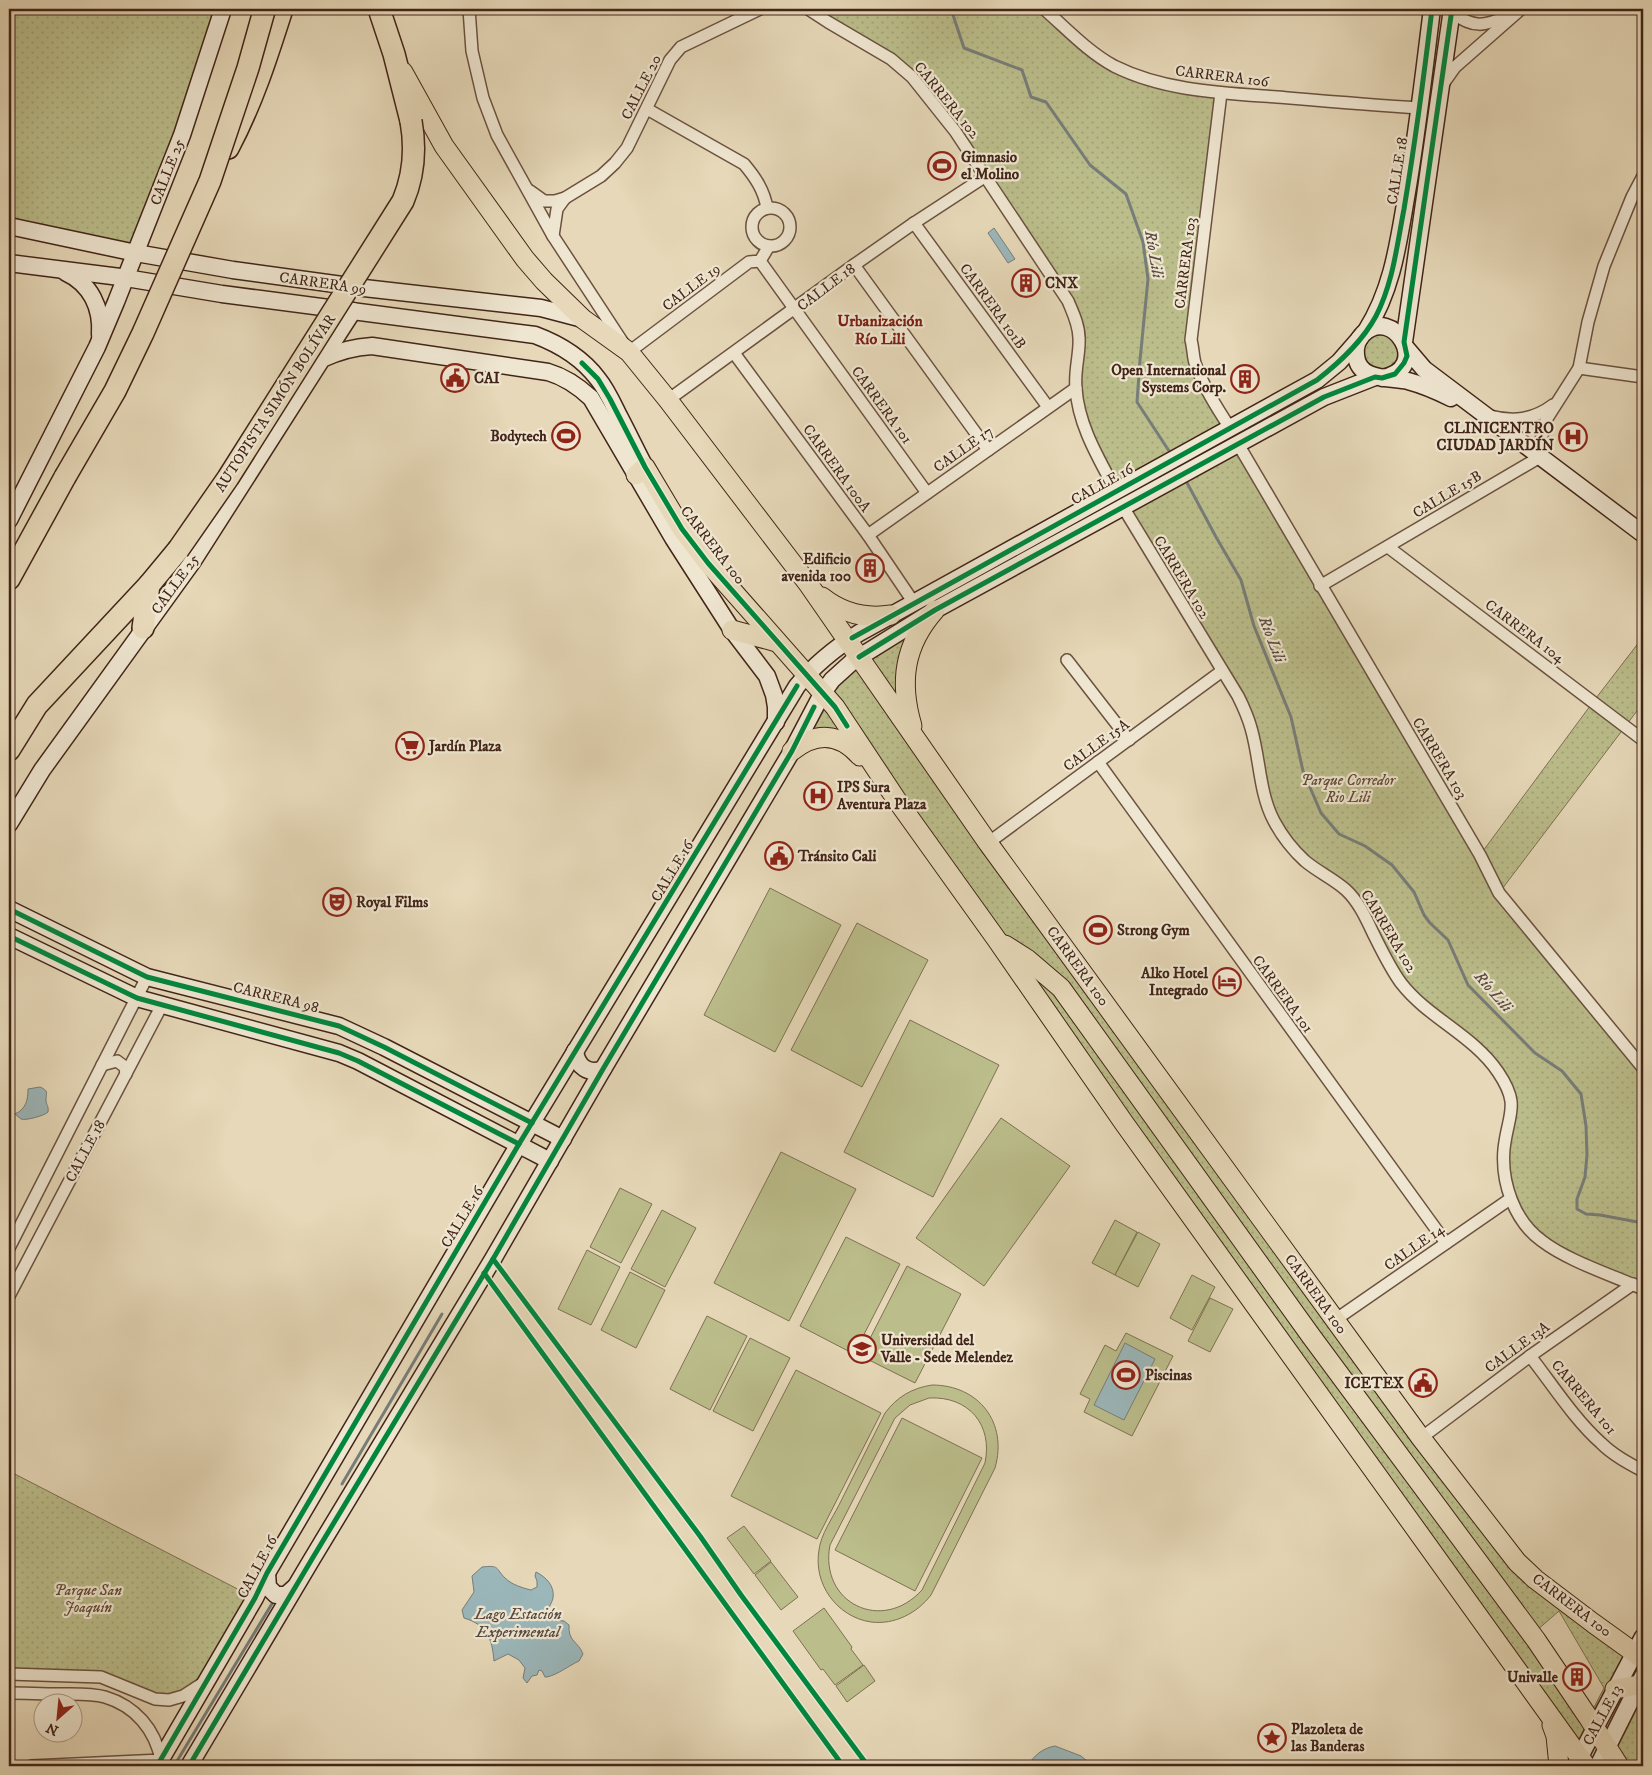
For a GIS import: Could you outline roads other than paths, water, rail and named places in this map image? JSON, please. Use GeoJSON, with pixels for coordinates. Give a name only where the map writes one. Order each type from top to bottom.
{"type":"FeatureCollection","features":[{"type":"Feature","properties":{"kind":"highway"},"geometry":{"type":"LineString","coordinates":[[9,579],[110,398],[139,341],[210,181],[273,11]]}},
{"type":"Feature","properties":{"kind":"highway","name":"AUTOPISTA SIMÓN BOLÍVAR"},"geometry":{"type":"LineString","coordinates":[[9,750],[37,705],[149,585],[178,550],[228,478],[403,201],[414,163],[414,145],[411,121],[394,54],[380,14]]}},
{"type":"Feature","properties":{"kind":"highway"},"geometry":{"type":"LineString","coordinates":[[143,628],[149,585]]}},
{"type":"Feature","properties":{"kind":"main road"},"geometry":{"type":"LineString","coordinates":[[394,54],[437,135],[508,237],[544,281],[584,319]]}},
{"type":"Feature","properties":{"kind":"main road","name":"CARRERA 99"},"geometry":{"type":"LineString","coordinates":[[584,319],[629,352]]}},
{"type":"Feature","properties":{"kind":"main road","name":"CARRERA 100"},"geometry":{"type":"LineString","coordinates":[[629,352],[668,400],[809,585],[988,843],[1421,1438],[1517,1562],[1535,1579],[1593,1624],[1640,1649]]}},
{"type":"Feature","properties":{"kind":"main road","name":"CARRERA 100"},"geometry":{"type":"LineString","coordinates":[[641,471],[682,530],[708,563],[835,707],[896,799],[1130,1131],[1536,1695],[1580,1763]]}},
{"type":"Feature","properties":{"kind":"main road"},"geometry":{"type":"LineString","coordinates":[[809,585],[822,598],[843,610],[866,616],[891,615]]}},
{"type":"Feature","properties":{"kind":"main road"},"geometry":{"type":"LineString","coordinates":[[917,742],[905,698],[906,669],[917,635],[935,610]]}},
{"type":"Feature","properties":{"kind":"main road"},"geometry":{"type":"LineString","coordinates":[[732,630],[777,642]]}},
{"type":"Feature","properties":{"kind":"main road"},"geometry":{"type":"LineString","coordinates":[[792,752],[803,742],[812,739],[826,737],[840,740],[857,753],[896,799]]}},
{"type":"Feature","properties":{"kind":"main road"},"geometry":{"type":"LineString","coordinates":[[997,940],[1026,959],[1061,988],[1317,1344],[1536,1640],[1619,1766]]}},
{"type":"Feature","properties":{"kind":"main road"},"geometry":{"type":"LineString","coordinates":[[1616,1689],[1642,1683]]}},
{"type":"Feature","properties":{"kind":"main road"},"geometry":{"type":"LineString","coordinates":[[1536,1695],[1548,1715],[1556,1736],[1560,1766]]}},
{"type":"Feature","properties":{"kind":"street","name":"CALLE 25"},"geometry":{"type":"LineString","coordinates":[[9,520],[98,347],[182,135],[223,9]]}},
{"type":"Feature","properties":{"kind":"street","name":"CARRERA 100"},"geometry":{"type":"LineString","coordinates":[[469,9],[472,51],[483,98],[497,135],[554,236],[629,352]]}},
{"type":"Feature","properties":{"kind":"street","name":"CALLE 20"},"geometry":{"type":"LineString","coordinates":[[565,198],[601,176],[627,148],[670,60],[681,47],[760,9]]}},
{"type":"Feature","properties":{"kind":"street","name":"CARRERA 102"},"geometry":{"type":"LineString","coordinates":[[808,9],[891,59],[912,77],[955,130],[1068,301],[1076,320],[1079,337],[1076,388],[1081,413],[1090,442],[1116,491]]}},
{"type":"Feature","properties":{"kind":"street","name":"CARRERA 106"},"geometry":{"type":"LineString","coordinates":[[1044,9],[1093,51],[1135,76],[1221,93],[1420,108]]}},
{"type":"Feature","properties":{"kind":"street","name":"CALLE 18"},"geometry":{"type":"LineString","coordinates":[[1363,335],[1380,306],[1394,262],[1420,108],[1432,9]]}},
{"type":"Feature","properties":{"kind":"street"},"geometry":{"type":"LineString","coordinates":[[1452,10],[1463,20],[1474,25],[1488,24],[1518,11]]}},
{"type":"Feature","properties":{"kind":"street","name":"CALLE 18"},"geometry":{"type":"LineString","coordinates":[[1406,346],[1452,10]]}},
{"type":"Feature","properties":{"kind":"street"},"geometry":{"type":"LineString","coordinates":[[1442,85],[1455,67],[1518,11]]}},
{"type":"Feature","properties":{"kind":"street","name":"CARRERA 103"},"geometry":{"type":"LineString","coordinates":[[1221,93],[1192,340],[1195,362],[1202,380],[1214,404],[1230,428]]}},
{"type":"Feature","properties":{"kind":"street"},"geometry":{"type":"LineString","coordinates":[[647,110],[744,164],[754,176],[765,196],[767,208]]}},
{"type":"Feature","properties":{"kind":"street","name":"CALLE 18"},"geometry":{"type":"LineString","coordinates":[[668,400],[795,310],[854,265],[986,176]]}},
{"type":"Feature","properties":{"kind":"street"},"geometry":{"type":"LineString","coordinates":[[1540,457],[1541,440],[1546,420],[1578,368],[1588,322],[1604,266],[1632,197],[1643,176]]}},
{"type":"Feature","properties":{"kind":"street"},"geometry":{"type":"LineString","coordinates":[[526,189],[544,200],[555,201],[565,198]]}},
{"type":"Feature","properties":{"kind":"street"},"geometry":{"type":"LineString","coordinates":[[554,236],[557,209],[565,198]]}},
{"type":"Feature","properties":{"kind":"street"},"geometry":{"type":"LineString","coordinates":[[767,208],[780,209],[789,219],[791,225],[790,232],[782,243],[769,246],[759,242],[756,238],[752,228],[754,217],[767,208]]}},
{"type":"Feature","properties":{"kind":"street","name":"CARRERA 101B"},"geometry":{"type":"LineString","coordinates":[[914,223],[1048,408]]}},
{"type":"Feature","properties":{"kind":"street","name":"CARRERA 99"},"geometry":{"type":"LineString","coordinates":[[9,226],[136,253],[233,270],[364,288],[541,308],[584,319]]}},
{"type":"Feature","properties":{"kind":"street"},"geometry":{"type":"LineString","coordinates":[[117,248],[132,243],[145,231]]}},
{"type":"Feature","properties":{"kind":"street"},"geometry":{"type":"LineString","coordinates":[[760,260],[769,246]]}},
{"type":"Feature","properties":{"kind":"street","name":"CALLE 19"},"geometry":{"type":"LineString","coordinates":[[629,352],[749,262],[760,260]]}},
{"type":"Feature","properties":{"kind":"street","name":"CARRERA 101"},"geometry":{"type":"LineString","coordinates":[[760,260],[927,493]]}},
{"type":"Feature","properties":{"kind":"street","name":"CARRERA 99"},"geometry":{"type":"LineString","coordinates":[[9,263],[126,278],[222,294],[536,335],[565,350]]}},
{"type":"Feature","properties":{"kind":"street"},"geometry":{"type":"LineString","coordinates":[[854,265],[988,450]]}},
{"type":"Feature","properties":{"kind":"street"},"geometry":{"type":"LineString","coordinates":[[56,269],[77,279],[94,297],[100,315],[98,347]]}},
{"type":"Feature","properties":{"kind":"street","name":"CALLE 25"},"geometry":{"type":"LineString","coordinates":[[9,824],[42,770],[193,560],[353,311]]}},
{"type":"Feature","properties":{"kind":"street"},"geometry":{"type":"LineString","coordinates":[[1556,402],[1544,411],[1531,417],[1517,420],[1484,415],[1429,388],[1409,382],[1379,378],[1364,372],[1357,362],[1356,350],[1363,335],[1374,328],[1392,329],[1399,334],[1424,369],[1484,415],[1643,534]]}},
{"type":"Feature","properties":{"kind":"street","name":"CALLE 16"},"geometry":{"type":"LineString","coordinates":[[159,1763],[255,1598],[266,1573],[519,1144],[797,686],[806,675],[817,663],[847,640],[1317,380],[1339,362],[1363,335]]}},
{"type":"Feature","properties":{"kind":"street","name":"CARRERA 100"},"geometry":{"type":"LineString","coordinates":[[322,359],[343,350],[372,346],[556,374],[580,387],[591,398],[641,471]]}},
{"type":"Feature","properties":{"kind":"street"},"geometry":{"type":"LineString","coordinates":[[1379,378],[1395,374],[1400,369],[1406,356],[1406,346]]}},
{"type":"Feature","properties":{"kind":"street","name":"CARRERA 100"},"geometry":{"type":"LineString","coordinates":[[565,350],[598,379],[610,399],[673,538],[732,630],[767,676],[774,694],[776,722]]}},
{"type":"Feature","properties":{"kind":"street","name":"CARRERA 100A"},"geometry":{"type":"LineString","coordinates":[[734,353],[868,535],[914,603]]}},
{"type":"Feature","properties":{"kind":"street"},"geometry":{"type":"LineString","coordinates":[[1578,368],[1643,377]]}},
{"type":"Feature","properties":{"kind":"street","name":"CALLE 16"},"geometry":{"type":"LineString","coordinates":[[189,1766],[484,1273],[792,752],[822,694],[840,672],[859,657],[935,610],[1160,486],[1324,397],[1379,378]]}},
{"type":"Feature","properties":{"kind":"street","name":"CALLE 17"},"geometry":{"type":"LineString","coordinates":[[868,535],[1076,388]]}},
{"type":"Feature","properties":{"kind":"street","name":"CARRERA 103"},"geometry":{"type":"LineString","coordinates":[[1238,444],[1480,855],[1499,893],[1643,1068]]}},
{"type":"Feature","properties":{"kind":"street","name":"CALLE 15B"},"geometry":{"type":"LineString","coordinates":[[1320,586],[1540,457]]}},
{"type":"Feature","properties":{"kind":"street","name":"CARRERA 102"},"geometry":{"type":"LineString","coordinates":[[1123,507],[1238,696],[1251,727],[1265,798],[1274,820],[1285,839],[1305,861],[1347,891],[1362,911],[1400,982],[1417,1002],[1479,1050],[1497,1071],[1509,1091],[1513,1109],[1504,1149],[1505,1178],[1510,1199],[1526,1225],[1540,1240],[1557,1252],[1638,1287]]}},
{"type":"Feature","properties":{"kind":"street","name":"CARRERA 104"},"geometry":{"type":"LineString","coordinates":[[1388,547],[1643,740]]}},
{"type":"Feature","properties":{"kind":"street"},"geometry":{"type":"LineString","coordinates":[[1067,660],[1129,740]]}},
{"type":"Feature","properties":{"kind":"street","name":"CALLE 15A"},"geometry":{"type":"LineString","coordinates":[[988,843],[1222,671]]}},
{"type":"Feature","properties":{"kind":"street","name":"CARRERA 101"},"geometry":{"type":"LineString","coordinates":[[1098,762],[1446,1242]]}},
{"type":"Feature","properties":{"kind":"street","name":"CARRERA 98"},"geometry":{"type":"LineString","coordinates":[[9,910],[147,977],[339,1026],[384,1047],[563,1139]]}},
{"type":"Feature","properties":{"kind":"street"},"geometry":{"type":"LineString","coordinates":[[9,936],[137,998],[339,1053],[423,1094],[550,1161]]}},
{"type":"Feature","properties":{"kind":"street","name":"CALLE 18"},"geometry":{"type":"LineString","coordinates":[[9,1248],[147,977]]}},
{"type":"Feature","properties":{"kind":"street","name":"CALLE 18"},"geometry":{"type":"LineString","coordinates":[[9,1296],[162,1005]]}},
{"type":"Feature","properties":{"kind":"street"},"geometry":{"type":"LineString","coordinates":[[1636,1058],[1643,1047]]}},
{"type":"Feature","properties":{"kind":"street"},"geometry":{"type":"LineString","coordinates":[[575,1052],[578,1063],[582,1067],[593,1071],[604,1069]]}},
{"type":"Feature","properties":{"kind":"street"},"geometry":{"type":"LineString","coordinates":[[102,1065],[117,1061],[125,1067],[126,1074]]}},
{"type":"Feature","properties":{"kind":"street"},"geometry":{"type":"LineString","coordinates":[[423,1094],[430,1092],[448,1101],[456,1102],[460,1100],[463,1093],[456,1084]]}},
{"type":"Feature","properties":{"kind":"street","name":"CALLE 14"},"geometry":{"type":"LineString","coordinates":[[1335,1320],[1510,1199]]}},
{"type":"Feature","properties":{"kind":"street","name":"CALLE 13A"},"geometry":{"type":"LineString","coordinates":[[1421,1438],[1530,1356],[1638,1287]]}},
{"type":"Feature","properties":{"kind":"street","name":"CARRERA 101"},"geometry":{"type":"LineString","coordinates":[[1530,1356],[1601,1443],[1622,1459],[1643,1470]]}},
{"type":"Feature","properties":{"kind":"street"},"geometry":{"type":"LineString","coordinates":[[266,1573],[268,1587],[271,1592],[278,1596],[286,1596],[291,1592],[312,1559]]}},
{"type":"Feature","properties":{"kind":"street","name":"CALLE 13"},"geometry":{"type":"LineString","coordinates":[[1580,1763],[1595,1728],[1640,1649]]}},
{"type":"Feature","properties":{"kind":"street"},"geometry":{"type":"LineString","coordinates":[[9,1674],[101,1677],[154,1700],[169,1700],[193,1691],[213,1672]]}},
{"type":"Feature","properties":{"kind":"street"},"geometry":{"type":"LineString","coordinates":[[24,1674],[29,1676],[32,1681],[30,1691],[24,1693]]}},
{"type":"Feature","properties":{"kind":"street","name":"CALLE 13"},"geometry":{"type":"LineString","coordinates":[[1598,1766],[1642,1683]]}},
{"type":"Feature","properties":{"kind":"street"},"geometry":{"type":"LineString","coordinates":[[9,1694],[86,1695],[104,1697],[120,1703],[135,1713],[146,1724],[155,1738],[159,1763],[31,1766]]}},
{"type":"Feature","properties":{"kind":"water"},"geometry":{"type":"Polygon","coordinates":[[[994,228],[1015,259],[1008,263],[988,233],[994,228]]]}},
{"type":"Feature","properties":{"kind":"water"},"geometry":{"type":"Polygon","coordinates":[[[40,1087],[46,1092],[48,1112],[44,1115],[21,1119],[15,1114],[22,1110],[26,1104],[28,1089],[40,1087]]]}},
{"type":"Feature","properties":{"kind":"water"},"geometry":{"type":"Polygon","coordinates":[[[1125,1343],[1155,1359],[1124,1420],[1094,1405],[1125,1343]]]}},
{"type":"Feature","properties":{"kind":"water","name":"Lago Estación Experimental"},"geometry":{"type":"Polygon","coordinates":[[[482,1567],[495,1567],[511,1583],[531,1590],[537,1587],[536,1572],[543,1576],[553,1590],[553,1598],[549,1610],[554,1613],[556,1620],[564,1621],[569,1625],[570,1635],[583,1654],[579,1661],[547,1677],[539,1670],[537,1675],[532,1676],[527,1683],[523,1678],[525,1668],[519,1660],[508,1654],[494,1661],[492,1646],[487,1634],[478,1624],[464,1618],[462,1610],[474,1592],[472,1576],[482,1567]]]}},
{"type":"Feature","properties":{"kind":"water"},"geometry":{"type":"Polygon","coordinates":[[[1055,1746],[1081,1756],[1093,1766],[1028,1766],[1039,1753],[1055,1746]]]}},
{"type":"Feature","properties":{"kind":"waterway","name":"Río Lili"},"geometry":{"type":"LineString","coordinates":[[951,9],[964,48],[1022,70],[1031,97],[1046,102],[1090,165],[1126,194],[1143,242],[1148,279],[1137,402],[1171,454]]}},
{"type":"Feature","properties":{"kind":"waterway","name":"Río Lili"},"geometry":{"type":"LineString","coordinates":[[1185,479],[1241,580],[1254,626],[1291,717],[1303,771],[1321,813],[1339,834],[1365,846],[1392,865],[1414,892],[1424,915],[1448,940],[1468,985],[1535,1053],[1562,1071],[1581,1094],[1586,1126],[1587,1155],[1585,1177],[1577,1199],[1577,1209],[1586,1214],[1643,1223]]}},
{"type":"Feature","properties":{"kind":"waterway"},"geometry":{"type":"LineString","coordinates":[[342,1484],[442,1314]]}},
{"type":"Feature","properties":{"kind":"waterway"},"geometry":{"type":"LineString","coordinates":[[174,1766],[273,1602]]}},
{"type":"Feature","properties":{"kind":"place","name":"Gimnasio el Molino"},"geometry":{"type":"Point","coordinates":[942,166]}},
{"type":"Feature","properties":{"kind":"place","name":"CNX"},"geometry":{"type":"Point","coordinates":[1026,283]}},
{"type":"Feature","properties":{"kind":"place","name":"CAI"},"geometry":{"type":"Point","coordinates":[455,378]}},
{"type":"Feature","properties":{"kind":"place","name":"Open International Systems Corp."},"geometry":{"type":"Point","coordinates":[1245,379]}},
{"type":"Feature","properties":{"kind":"place","name":"Bodytech"},"geometry":{"type":"Point","coordinates":[566,436]}},
{"type":"Feature","properties":{"kind":"place","name":"CLINICENTRO CIUDAD JARDÍN"},"geometry":{"type":"Point","coordinates":[1573,437]}},
{"type":"Feature","properties":{"kind":"place","name":"Edificio avenida 100"},"geometry":{"type":"Point","coordinates":[870,568]}},
{"type":"Feature","properties":{"kind":"place","name":"Jardín Plaza"},"geometry":{"type":"Point","coordinates":[410,746]}},
{"type":"Feature","properties":{"kind":"place","name":"IPS Sura Aventura Plaza"},"geometry":{"type":"Point","coordinates":[818,796]}},
{"type":"Feature","properties":{"kind":"place","name":"Tránsito Cali"},"geometry":{"type":"Point","coordinates":[779,856]}},
{"type":"Feature","properties":{"kind":"place","name":"Royal Films"},"geometry":{"type":"Point","coordinates":[337,902]}},
{"type":"Feature","properties":{"kind":"place","name":"Strong Gym"},"geometry":{"type":"Point","coordinates":[1098,930]}},
{"type":"Feature","properties":{"kind":"place","name":"Alko Hotel Integrado"},"geometry":{"type":"Point","coordinates":[1227,982]}},
{"type":"Feature","properties":{"kind":"place","name":"Universidad del Valle - Sede Melendez"},"geometry":{"type":"Point","coordinates":[862,1349]}},
{"type":"Feature","properties":{"kind":"place","name":"Piscinas"},"geometry":{"type":"Point","coordinates":[1126,1375]}},
{"type":"Feature","properties":{"kind":"place","name":"ICETEX"},"geometry":{"type":"Point","coordinates":[1423,1383]}},
{"type":"Feature","properties":{"kind":"place","name":"Univalle"},"geometry":{"type":"Point","coordinates":[1577,1677]}},
{"type":"Feature","properties":{"kind":"place","name":"Plazoleta de las Banderas"},"geometry":{"type":"Point","coordinates":[1272,1738]}},
{"type":"Feature","properties":{"kind":"district","name":"Urbanización Río Lili"},"geometry":{"type":"Point","coordinates":[880,329]}},
{"type":"Feature","properties":{"kind":"park label","name":"Parque Corredor Rio Lili"},"geometry":{"type":"Point","coordinates":[1348,788]}},
{"type":"Feature","properties":{"kind":"park label","name":"Parque San Joaquín"},"geometry":{"type":"Point","coordinates":[88,1598]}}]}
